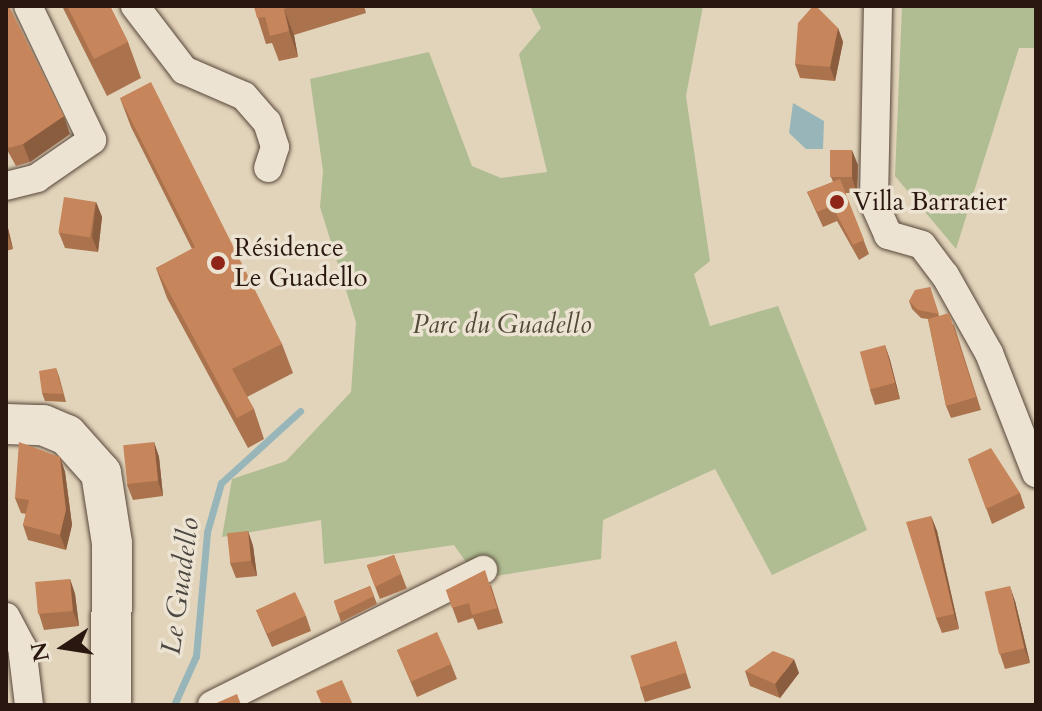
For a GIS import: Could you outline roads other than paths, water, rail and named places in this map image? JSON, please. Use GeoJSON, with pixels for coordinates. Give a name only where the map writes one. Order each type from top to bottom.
{"type":"FeatureCollection","features":[{"type":"Feature","properties":{"kind":"main road"},"geometry":{"type":"LineString","coordinates":[[6,424],[43,425],[67,435],[101,473],[112,543],[111,705]]}},
{"type":"Feature","properties":{"kind":"street"},"geometry":{"type":"LineString","coordinates":[[6,186],[37,178],[92,140],[28,6]]}},
{"type":"Feature","properties":{"kind":"street"},"geometry":{"type":"LineString","coordinates":[[135,6],[184,70],[244,96],[267,122],[275,147],[268,168]]}},
{"type":"Feature","properties":{"kind":"street"},"geometry":{"type":"LineString","coordinates":[[878,6],[872,175],[888,235],[922,245],[945,275],[989,353],[1036,473]]}},
{"type":"Feature","properties":{"kind":"street"},"geometry":{"type":"LineString","coordinates":[[212,705],[483,570]]}},
{"type":"Feature","properties":{"kind":"street"},"geometry":{"type":"LineString","coordinates":[[6,617],[22,647],[29,705]]}},
{"type":"Feature","properties":{"kind":"water"},"geometry":{"type":"Polygon","coordinates":[[[793,103],[824,121],[823,149],[806,149],[789,133],[793,103]]]}},
{"type":"Feature","properties":{"kind":"waterway","name":"Le Guadello"},"geometry":{"type":"LineString","coordinates":[[174,705],[196,656],[207,532],[221,483],[300,411]]}},
{"type":"Feature","properties":{"kind":"place","name":"Villa Barratier"},"geometry":{"type":"Point","coordinates":[837,202]}},
{"type":"Feature","properties":{"kind":"place","name":"Résidence Le Guadello"},"geometry":{"type":"Point","coordinates":[218,263]}},
{"type":"Feature","properties":{"kind":"park label","name":"Parc du Guadello"},"geometry":{"type":"Point","coordinates":[502,325]}}]}
